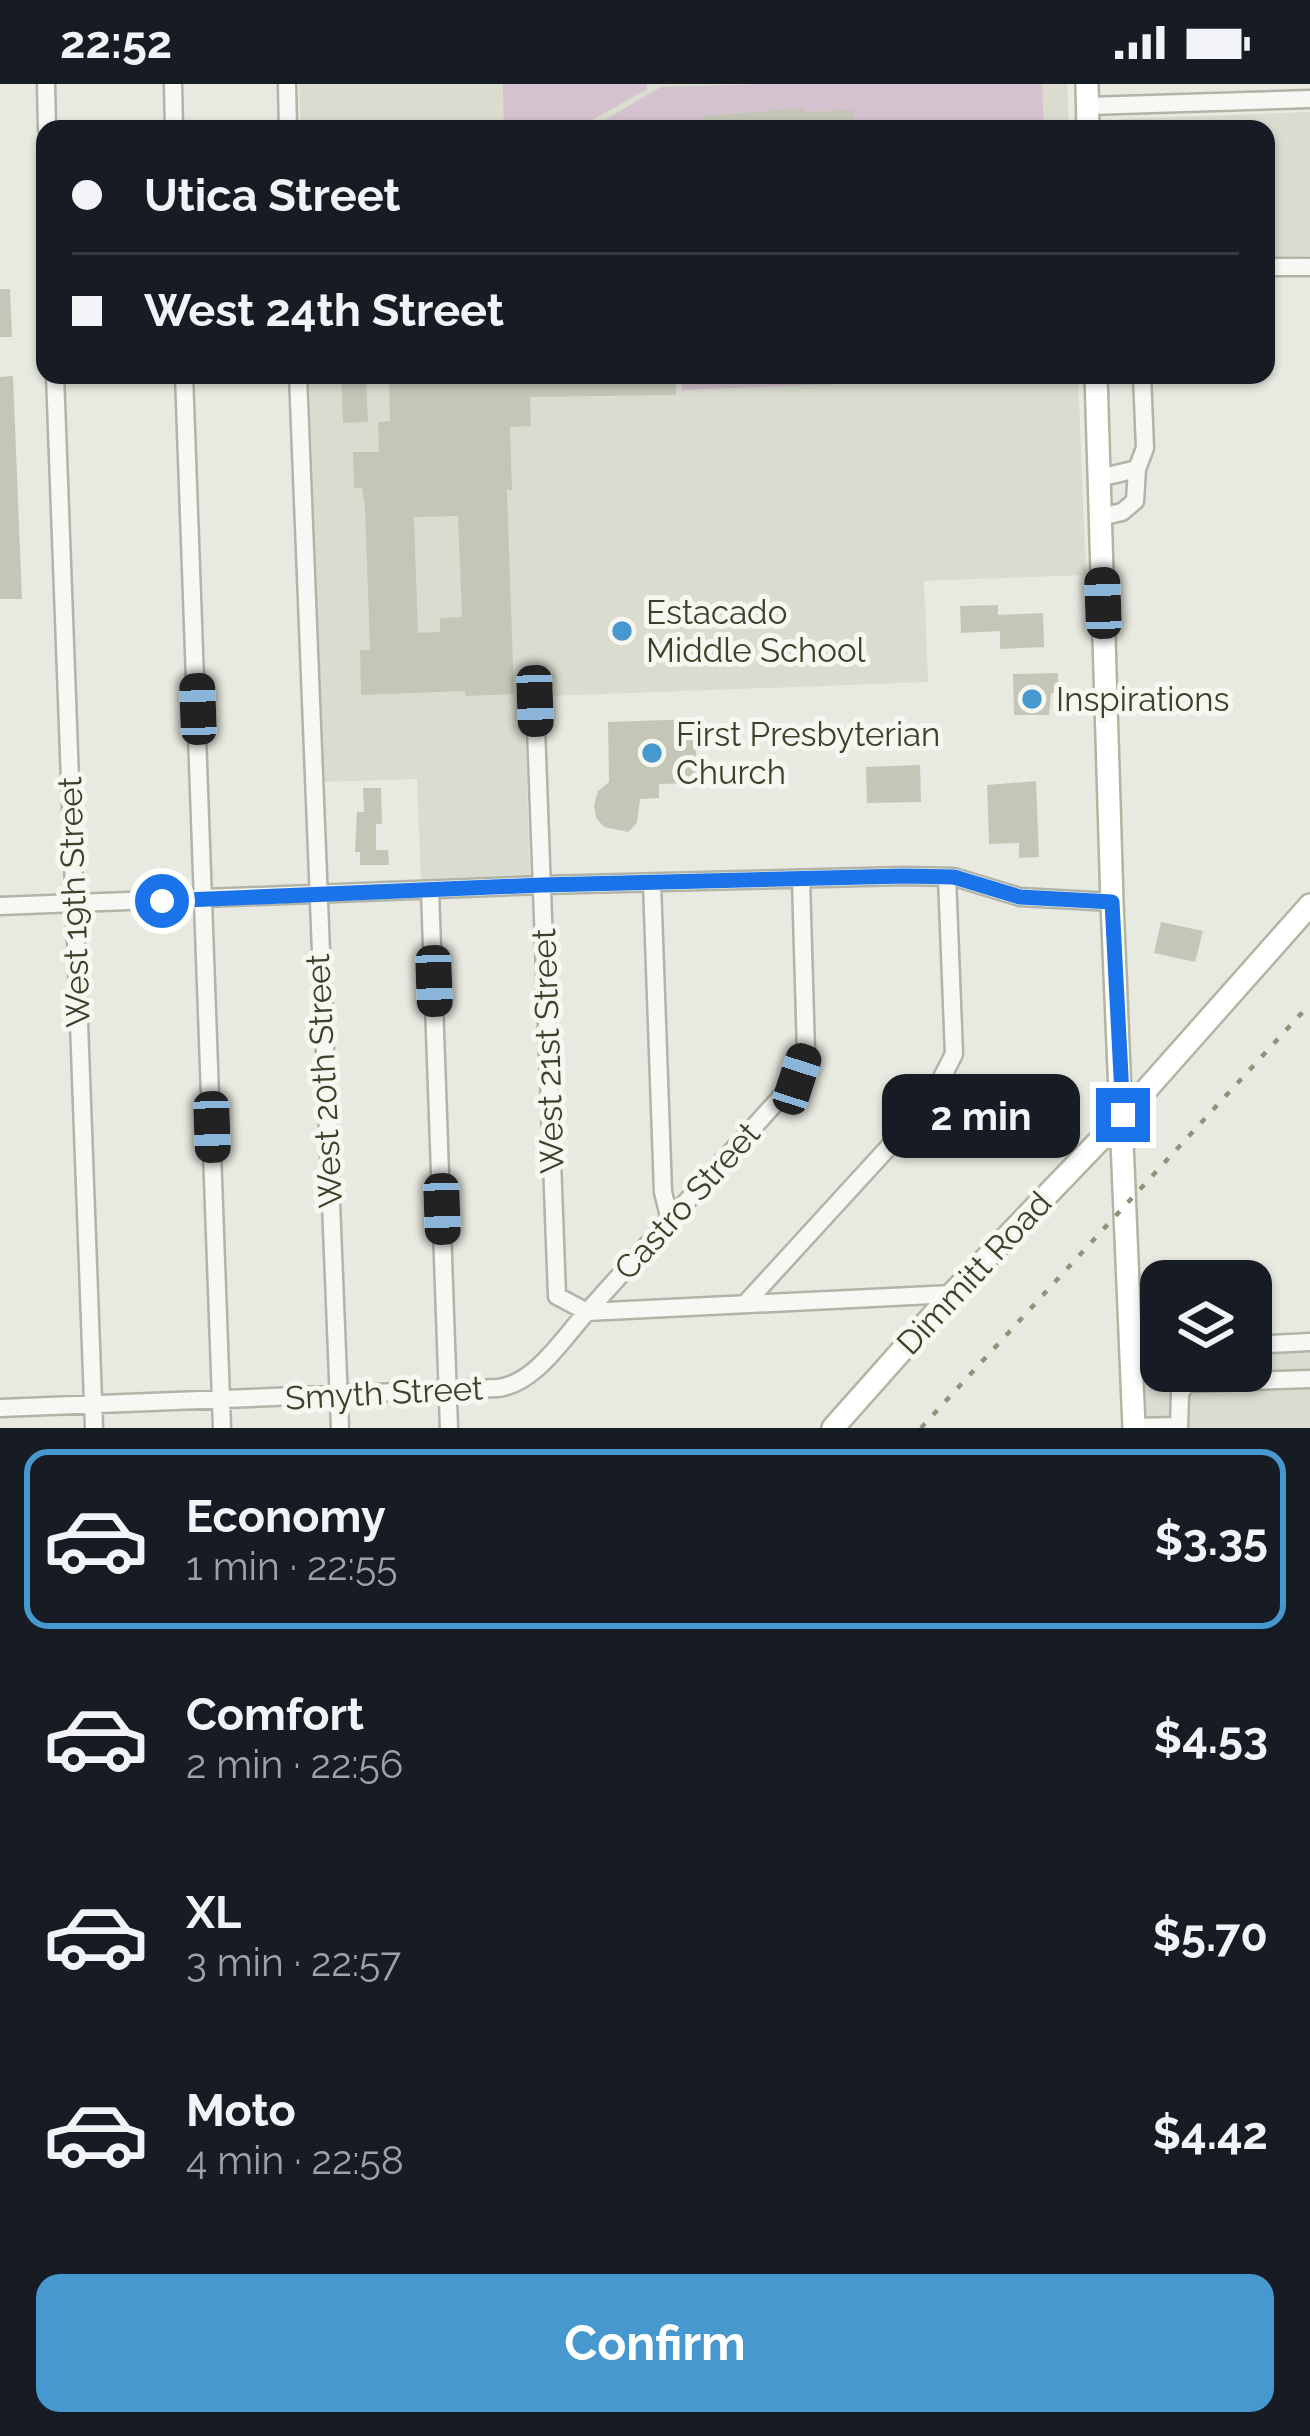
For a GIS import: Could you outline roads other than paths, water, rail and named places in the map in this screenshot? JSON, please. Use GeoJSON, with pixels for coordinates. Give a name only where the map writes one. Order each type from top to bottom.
{"type":"FeatureCollection","features":[{"type":"Feature","properties":{"kind":"main road"},"geometry":{"type":"LineString","coordinates":[[1096,384],[1134,1428]]}},
{"type":"Feature","properties":{"kind":"main road","name":"Dimmitt Road"},"geometry":{"type":"LineString","coordinates":[[832,1428],[1123,1115],[1310,905]]}},
{"type":"Feature","properties":{"kind":"street"},"geometry":{"type":"LineString","coordinates":[[46,84],[47,120]]}},
{"type":"Feature","properties":{"kind":"street"},"geometry":{"type":"LineString","coordinates":[[173,84],[174,120]]}},
{"type":"Feature","properties":{"kind":"street"},"geometry":{"type":"LineString","coordinates":[[287,84],[288,120]]}},
{"type":"Feature","properties":{"kind":"street"},"geometry":{"type":"LineString","coordinates":[[1088,106],[1268,92],[1310,99]]}},
{"type":"Feature","properties":{"kind":"street"},"geometry":{"type":"LineString","coordinates":[[1275,268],[1310,267]]}},
{"type":"Feature","properties":{"kind":"street","name":"West 19th Street"},"geometry":{"type":"LineString","coordinates":[[55,384],[94,1428]]}},
{"type":"Feature","properties":{"kind":"street"},"geometry":{"type":"LineString","coordinates":[[184,384],[222,1428]]}},
{"type":"Feature","properties":{"kind":"street","name":"West 20th Street"},"geometry":{"type":"LineString","coordinates":[[298,384],[340,1428]]}},
{"type":"Feature","properties":{"kind":"street"},"geometry":{"type":"LineString","coordinates":[[1100,517],[1122,512],[1135,501],[1137,469],[1145,448],[1142,384]]}},
{"type":"Feature","properties":{"kind":"street"},"geometry":{"type":"LineString","coordinates":[[1099,478],[1137,469]]}},
{"type":"Feature","properties":{"kind":"street","name":"West 21st Street"},"geometry":{"type":"LineString","coordinates":[[535,701],[557,1297],[587,1312]]}},
{"type":"Feature","properties":{"kind":"street"},"geometry":{"type":"LineString","coordinates":[[0,906],[542,885],[947,877],[1020,897],[1112,902]]}},
{"type":"Feature","properties":{"kind":"street"},"geometry":{"type":"LineString","coordinates":[[745,1304],[929,1103],[952,1064],[947,877]]}},
{"type":"Feature","properties":{"kind":"street","name":"Castro Street"},"geometry":{"type":"LineString","coordinates":[[587,1312],[797,1079],[806,1052],[801,880]]}},
{"type":"Feature","properties":{"kind":"street"},"geometry":{"type":"LineString","coordinates":[[652,883],[663,1192],[670,1220]]}},
{"type":"Feature","properties":{"kind":"street"},"geometry":{"type":"LineString","coordinates":[[430,890],[449,1428]]}},
{"type":"Feature","properties":{"kind":"street"},"geometry":{"type":"LineString","coordinates":[[587,1312],[952,1294]]}},
{"type":"Feature","properties":{"kind":"street","name":"Smyth Street"},"geometry":{"type":"LineString","coordinates":[[0,1408],[516,1386],[587,1312]]}},
{"type":"Feature","properties":{"kind":"street"},"geometry":{"type":"LineString","coordinates":[[1272,1344],[1310,1342]]}},
{"type":"Feature","properties":{"kind":"street"},"geometry":{"type":"LineString","coordinates":[[1131,1350],[1140,1349]]}},
{"type":"Feature","properties":{"kind":"street"},"geometry":{"type":"LineString","coordinates":[[1134,1428],[1179,1427],[1180,1393],[1187,1383],[1310,1379]]}},
{"type":"Feature","properties":{"kind":"railway"},"geometry":{"type":"LineString","coordinates":[[921,1428],[1310,1004]]}},
{"type":"Feature","properties":{"kind":"place","name":"Estacado Middle School"},"geometry":{"type":"Point","coordinates":[622,631]}},
{"type":"Feature","properties":{"kind":"place","name":"Inspirations"},"geometry":{"type":"Point","coordinates":[1032,699]}},
{"type":"Feature","properties":{"kind":"place","name":"First Presbyterian Church"},"geometry":{"type":"Point","coordinates":[652,753]}}]}
